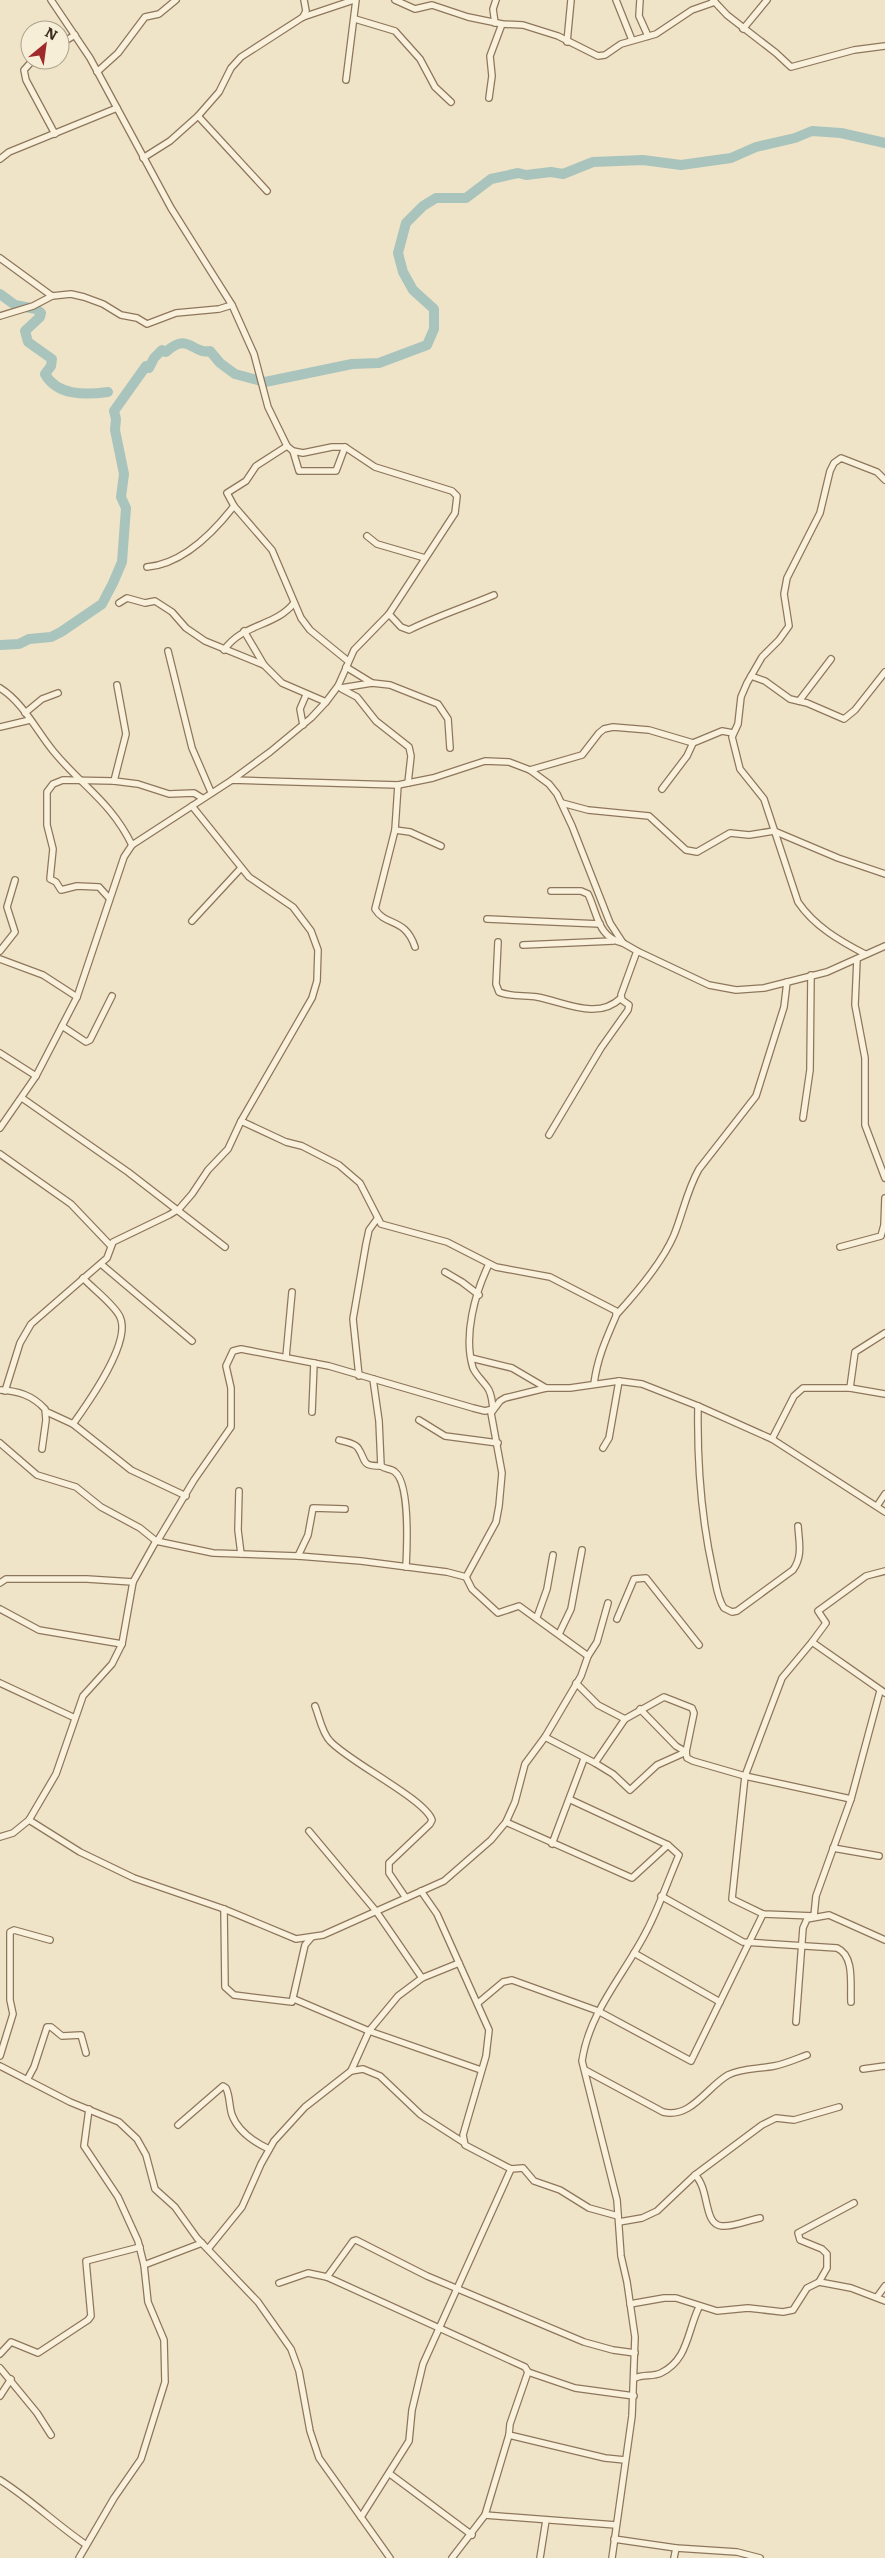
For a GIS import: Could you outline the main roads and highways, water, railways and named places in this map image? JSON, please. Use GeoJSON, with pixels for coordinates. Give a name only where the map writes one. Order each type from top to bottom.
{"type":"FeatureCollection","features":[{"type":"Feature","properties":{"kind":"waterway"},"geometry":{"type":"LineString","coordinates":[[0,645],[19,644],[29,639],[51,637],[102,604],[122,562],[126,508],[121,497],[124,474],[115,430],[116,419],[114,411],[146,366],[149,368],[154,358],[162,350],[166,352],[174,346],[185,344],[199,350],[210,351],[220,363],[235,374],[265,382],[352,364],[379,363],[427,345],[434,329],[434,309],[413,290],[403,272],[398,253],[406,223],[423,206],[436,198],[466,198],[491,179],[518,173],[526,175],[551,172],[563,174],[593,162],[643,160],[681,165],[731,158],[756,147],[795,138],[812,131],[841,133],[885,143]]}},
{"type":"Feature","properties":{"kind":"waterway"},"geometry":{"type":"LineString","coordinates":[[0,294],[15,305],[36,309],[41,313],[40,317],[25,331],[28,342],[52,359],[51,366],[45,374],[50,381],[57,387],[73,392],[91,394],[108,392]]}}]}
